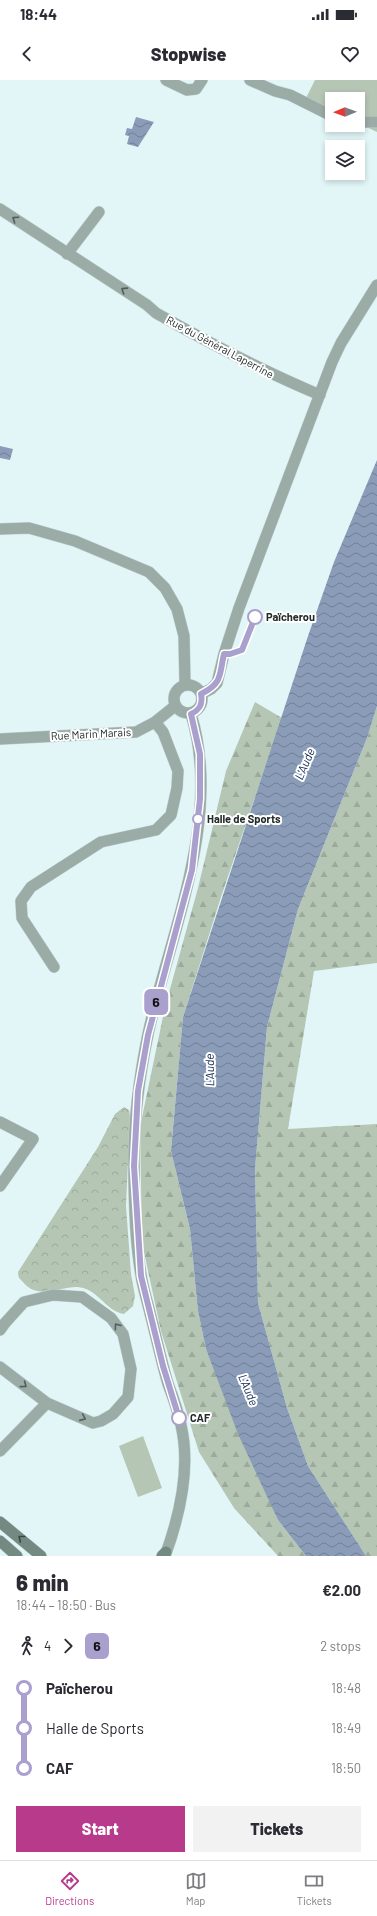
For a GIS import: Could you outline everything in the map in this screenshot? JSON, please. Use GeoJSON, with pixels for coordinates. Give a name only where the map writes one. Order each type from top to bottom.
{"type":"FeatureCollection","features":[{"type":"Feature","properties":{"kind":"main road"},"geometry":{"type":"LineString","coordinates":[[0,1522],[41,1556]]}},
{"type":"Feature","properties":{"kind":"main road"},"geometry":{"type":"LineString","coordinates":[[0,1541],[17,1556]]}},
{"type":"Feature","properties":{"kind":"street"},"geometry":{"type":"LineString","coordinates":[[166,80],[187,90],[196,89],[202,80]]}},
{"type":"Feature","properties":{"kind":"street"},"geometry":{"type":"LineString","coordinates":[[250,80],[275,91],[295,97],[325,112]]}},
{"type":"Feature","properties":{"kind":"street"},"geometry":{"type":"LineString","coordinates":[[365,122],[377,122]]}},
{"type":"Feature","properties":{"kind":"street","name":"Rue du Général Laperrine"},"geometry":{"type":"LineString","coordinates":[[0,209],[147,305],[156,313],[220,349],[292,384],[320,395]]}},
{"type":"Feature","properties":{"kind":"street"},"geometry":{"type":"LineString","coordinates":[[67,254],[99,212]]}},
{"type":"Feature","properties":{"kind":"street"},"geometry":{"type":"LineString","coordinates":[[201,694],[211,689],[218,683],[224,654],[239,608],[332,362],[341,343],[377,285]]}},
{"type":"Feature","properties":{"kind":"street"},"geometry":{"type":"LineString","coordinates":[[0,529],[29,528],[75,541],[149,572],[165,588],[177,609],[184,636],[185,685]]}},
{"type":"Feature","properties":{"kind":"street"},"geometry":{"type":"LineString","coordinates":[[185,685],[195,686],[201,694],[202,699],[199,708],[191,714],[181,712],[175,706],[174,695],[176,690],[185,685]]}},
{"type":"Feature","properties":{"kind":"street","name":"Rue Marin Marais"},"geometry":{"type":"LineString","coordinates":[[0,740],[136,732],[155,722],[175,706]]}},
{"type":"Feature","properties":{"kind":"street"},"geometry":{"type":"LineString","coordinates":[[165,1555],[177,1518],[184,1479],[182,1425],[163,1366],[141,1276],[134,1166],[138,1091],[148,1035],[192,870],[200,799],[200,754],[191,714]]}},
{"type":"Feature","properties":{"kind":"street"},"geometry":{"type":"LineString","coordinates":[[54,966],[22,918],[21,900],[31,887],[101,842],[156,830],[171,815],[177,788],[178,771],[163,732],[155,722]]}},
{"type":"Feature","properties":{"kind":"street"},"geometry":{"type":"LineString","coordinates":[[0,1122],[33,1139],[0,1186]]}},
{"type":"Feature","properties":{"kind":"street"},"geometry":{"type":"LineString","coordinates":[[0,1330],[24,1302],[53,1295],[82,1297],[111,1318],[123,1334],[131,1368],[128,1397],[113,1414],[101,1421],[93,1423],[47,1403],[0,1366]]}},
{"type":"Feature","properties":{"kind":"street"},"geometry":{"type":"LineString","coordinates":[[0,1450],[47,1403]]}},
{"type":"Feature","properties":{"kind":"green space"},"geometry":{"type":"Polygon","coordinates":[[[315,80],[377,80],[377,132],[365,126],[365,92],[325,92],[325,109],[305,100],[315,80]]]}},
{"type":"Feature","properties":{"kind":"green space"},"geometry":{"type":"Polygon","coordinates":[[[255,702],[282,718],[221,897],[183,1017],[171,1151],[190,1229],[198,1311],[206,1349],[278,1520],[306,1556],[278,1556],[234,1508],[199,1452],[161,1331],[142,1243],[140,1127],[165,1007],[198,888],[226,771],[255,702]]]}},
{"type":"Feature","properties":{"kind":"green space"},"geometry":{"type":"Polygon","coordinates":[[[377,706],[377,963],[314,971],[288,1129],[377,1124],[377,1556],[366,1556],[308,1466],[287,1408],[258,1303],[255,1169],[267,1027],[298,909],[367,738],[377,706]]]}},
{"type":"Feature","properties":{"kind":"green space"},"geometry":{"type":"Polygon","coordinates":[[[124,1107],[129,1110],[130,1116],[126,1206],[131,1274],[135,1296],[133,1306],[124,1314],[112,1309],[91,1291],[84,1288],[77,1287],[48,1291],[35,1290],[29,1287],[21,1279],[18,1272],[98,1147],[115,1114],[124,1107]]]}},
{"type":"Feature","properties":{"kind":"green space"},"geometry":{"type":"Polygon","coordinates":[[[143,1436],[162,1488],[138,1497],[119,1446],[143,1436]]]}},
{"type":"Feature","properties":{"kind":"water"},"geometry":{"type":"Polygon","coordinates":[[[136,117],[154,122],[138,147],[127,144],[129,136],[125,135],[127,128],[132,129],[136,117]]]}},
{"type":"Feature","properties":{"kind":"water"},"geometry":{"type":"Polygon","coordinates":[[[0,446],[13,449],[10,460],[0,458],[0,446]]]}},
{"type":"Feature","properties":{"kind":"water","name":"L'Aude"},"geometry":{"type":"Polygon","coordinates":[[[377,460],[377,706],[367,738],[298,909],[267,1027],[255,1169],[258,1303],[287,1408],[308,1466],[366,1556],[306,1556],[278,1520],[238,1434],[206,1349],[198,1311],[190,1229],[171,1151],[183,1017],[308,636],[334,562],[377,460]]]}},
{"type":"Feature","properties":{"kind":"bus line","name":"6"},"geometry":{"type":"LineString","coordinates":[[179,1418],[163,1366],[141,1276],[134,1166],[138,1091],[148,1035],[192,870],[200,799],[200,754],[191,714],[195,712],[202,704],[201,694],[211,689],[218,683],[224,654],[230,654],[242,650],[255,617]]}},
{"type":"Feature","properties":{"kind":"place","name":"Païcherou"},"geometry":{"type":"Point","coordinates":[255,617]}},
{"type":"Feature","properties":{"kind":"place","name":"Halle de Sports"},"geometry":{"type":"Point","coordinates":[198,819]}},
{"type":"Feature","properties":{"kind":"place","name":"CAF"},"geometry":{"type":"Point","coordinates":[179,1418]}}]}
